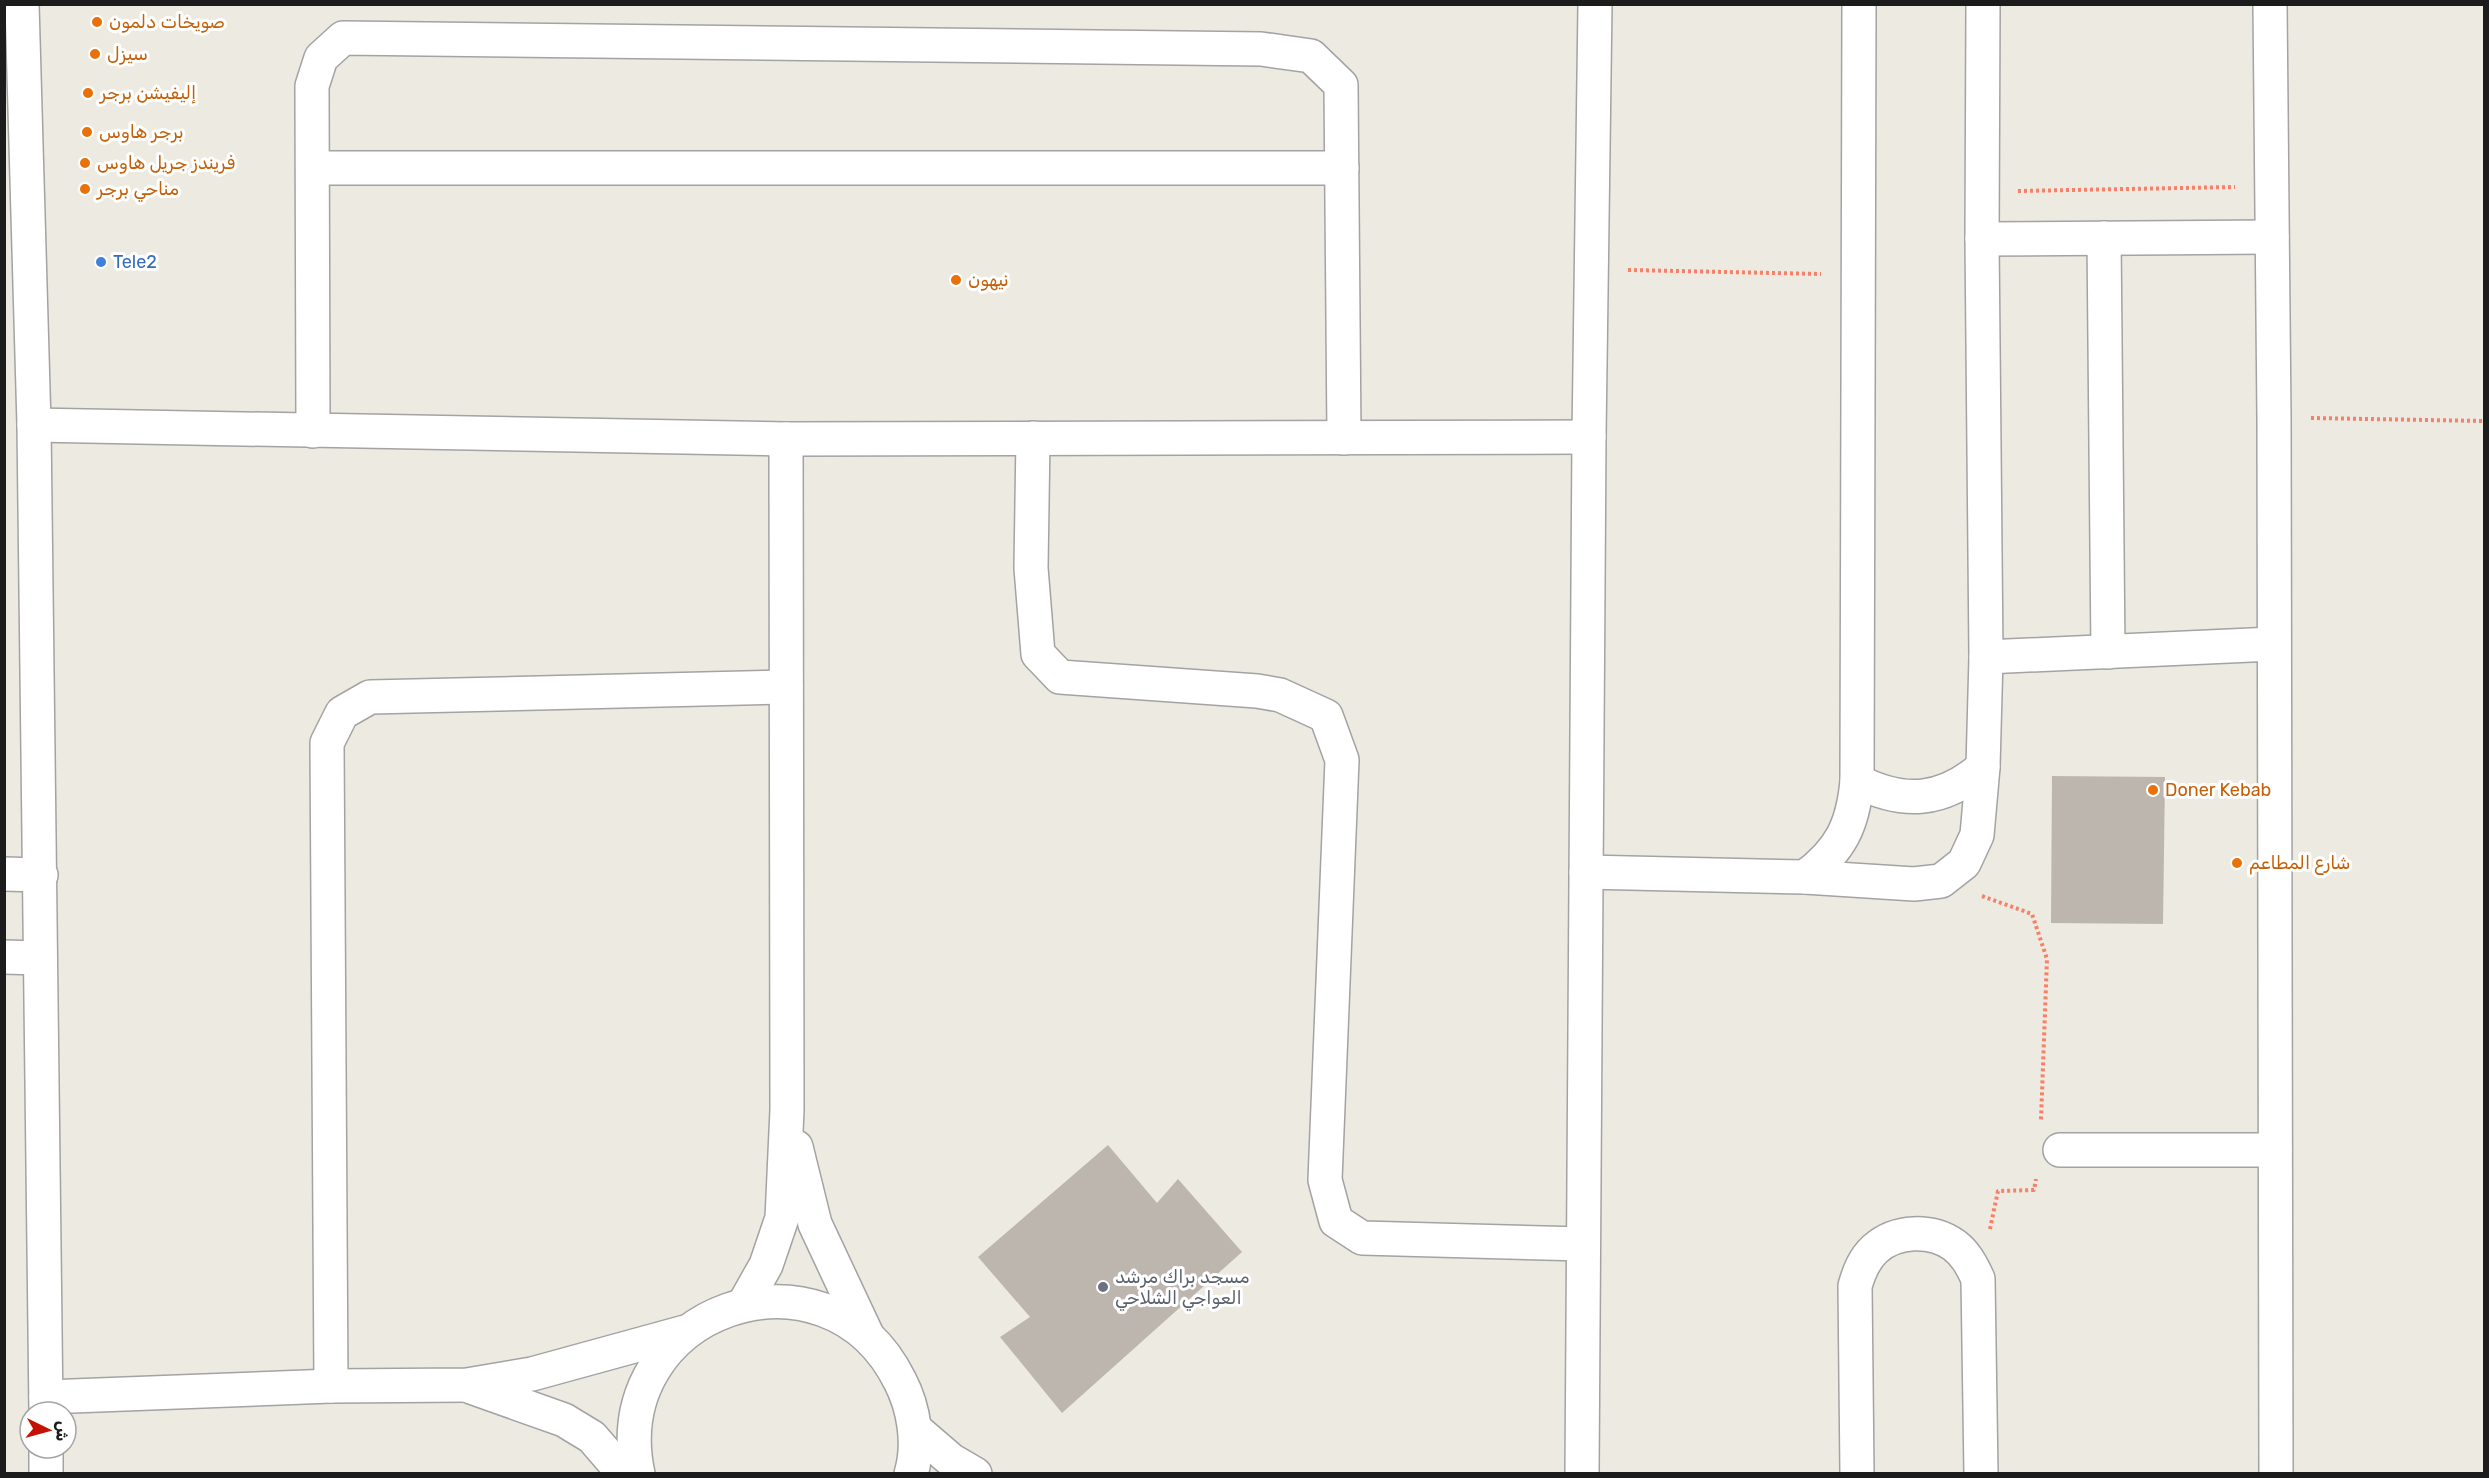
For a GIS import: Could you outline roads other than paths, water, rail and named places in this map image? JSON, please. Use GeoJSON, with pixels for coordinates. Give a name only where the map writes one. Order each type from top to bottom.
{"type":"FeatureCollection","features":[{"type":"Feature","properties":{"kind":"street"},"geometry":{"type":"LineString","coordinates":[[22,4],[34,425],[46,1400]]}},
{"type":"Feature","properties":{"kind":"street"},"geometry":{"type":"LineString","coordinates":[[1582,1473],[1589,437],[1595,4]]}},
{"type":"Feature","properties":{"kind":"street"},"geometry":{"type":"LineString","coordinates":[[1805,877],[1823,863],[1838,845],[1849,825],[1855,803],[1857,781],[1859,4]]}},
{"type":"Feature","properties":{"kind":"street"},"geometry":{"type":"LineString","coordinates":[[1586,872],[1805,877],[1914,884],[1941,881],[1964,863],[1977,835],[1983,767],[1986,657],[1982,239],[1983,4]]}},
{"type":"Feature","properties":{"kind":"street"},"geometry":{"type":"LineString","coordinates":[[2270,4],[2274,418],[2276,1473]]}},
{"type":"Feature","properties":{"kind":"street"},"geometry":{"type":"LineString","coordinates":[[313,431],[312,86],[321,58],[343,38],[1261,49],[1311,56],[1341,85],[1344,438]]}},
{"type":"Feature","properties":{"kind":"street"},"geometry":{"type":"LineString","coordinates":[[313,168],[1342,168]]}},
{"type":"Feature","properties":{"kind":"street"},"geometry":{"type":"LineString","coordinates":[[1982,239],[2272,237]]}},
{"type":"Feature","properties":{"kind":"street"},"geometry":{"type":"LineString","coordinates":[[2104,238],[2108,652]]}},
{"type":"Feature","properties":{"kind":"street"},"geometry":{"type":"LineString","coordinates":[[34,425],[786,439],[1589,437]]}},
{"type":"Feature","properties":{"kind":"street"},"geometry":{"type":"LineString","coordinates":[[1033,438],[1031,568],[1038,654],[1060,677],[1257,691],[1280,695],[1326,716],[1342,760],[1325,1179],[1336,1221],[1362,1238],[1583,1244]]}},
{"type":"Feature","properties":{"kind":"street"},"geometry":{"type":"LineString","coordinates":[[744,1304],[766,1265],[782,1218],[787,1110],[786,439]]}},
{"type":"Feature","properties":{"kind":"street"},"geometry":{"type":"LineString","coordinates":[[1986,657],[2273,644]]}},
{"type":"Feature","properties":{"kind":"street"},"geometry":{"type":"LineString","coordinates":[[331,1386],[327,743],[342,713],[370,697],[786,687]]}},
{"type":"Feature","properties":{"kind":"street"},"geometry":{"type":"LineString","coordinates":[[1857,781],[1893,796],[1922,796],[1951,789],[1968,780],[1983,767]]}},
{"type":"Feature","properties":{"kind":"street"},"geometry":{"type":"LineString","coordinates":[[4,874],[41,875]]}},
{"type":"Feature","properties":{"kind":"street"},"geometry":{"type":"LineString","coordinates":[[4,957],[39,958]]}},
{"type":"Feature","properties":{"kind":"street"},"geometry":{"type":"LineString","coordinates":[[787,1110],[815,1224],[867,1335]]}},
{"type":"Feature","properties":{"kind":"street"},"geometry":{"type":"LineString","coordinates":[[2046,1150],[2275,1150]]}},
{"type":"Feature","properties":{"kind":"street"},"geometry":{"type":"LineString","coordinates":[[1857,1473],[1854,1286],[1862,1266],[1875,1249],[1893,1238],[1914,1233],[1935,1236],[1953,1245],[1968,1260],[1978,1279],[1981,1473]]}},
{"type":"Feature","properties":{"kind":"street"},"geometry":{"type":"LineString","coordinates":[[78,1403],[331,1386],[467,1385],[531,1374],[685,1332],[713,1315],[744,1304],[788,1301],[830,1312],[867,1335],[891,1362],[907,1394],[915,1429],[912,1473]]}},
{"type":"Feature","properties":{"kind":"street"},"geometry":{"type":"LineString","coordinates":[[638,1473],[633,1451],[636,1417],[646,1385],[663,1356],[685,1332]]}},
{"type":"Feature","properties":{"kind":"street"},"geometry":{"type":"LineString","coordinates":[[467,1385],[564,1420],[592,1437],[624,1473]]}},
{"type":"Feature","properties":{"kind":"street"},"geometry":{"type":"LineString","coordinates":[[915,1429],[951,1460],[975,1473]]}},
{"type":"Feature","properties":{"kind":"place","name":"صويخات دلمون"},"geometry":{"type":"Point","coordinates":[97,22]}},
{"type":"Feature","properties":{"kind":"place","name":"سيزل"},"geometry":{"type":"Point","coordinates":[95,54]}},
{"type":"Feature","properties":{"kind":"place","name":"إليفيشن برجر"},"geometry":{"type":"Point","coordinates":[88,93]}},
{"type":"Feature","properties":{"kind":"place","name":"برجر هاوس"},"geometry":{"type":"Point","coordinates":[87,132]}},
{"type":"Feature","properties":{"kind":"place","name":"فريندز جريل هاوس"},"geometry":{"type":"Point","coordinates":[85,163]}},
{"type":"Feature","properties":{"kind":"place","name":"مناحي برجر"},"geometry":{"type":"Point","coordinates":[85,189]}},
{"type":"Feature","properties":{"kind":"place","name":"Tele2"},"geometry":{"type":"Point","coordinates":[101,262]}},
{"type":"Feature","properties":{"kind":"place","name":"نيهون"},"geometry":{"type":"Point","coordinates":[956,280]}},
{"type":"Feature","properties":{"kind":"place","name":"Doner Kebab"},"geometry":{"type":"Point","coordinates":[2153,790]}},
{"type":"Feature","properties":{"kind":"place","name":"شارع المطاعم"},"geometry":{"type":"Point","coordinates":[2237,863]}},
{"type":"Feature","properties":{"kind":"place","name":"مسجد براك مرشد العواجي الشلاحي"},"geometry":{"type":"Point","coordinates":[1103,1287]}}]}
